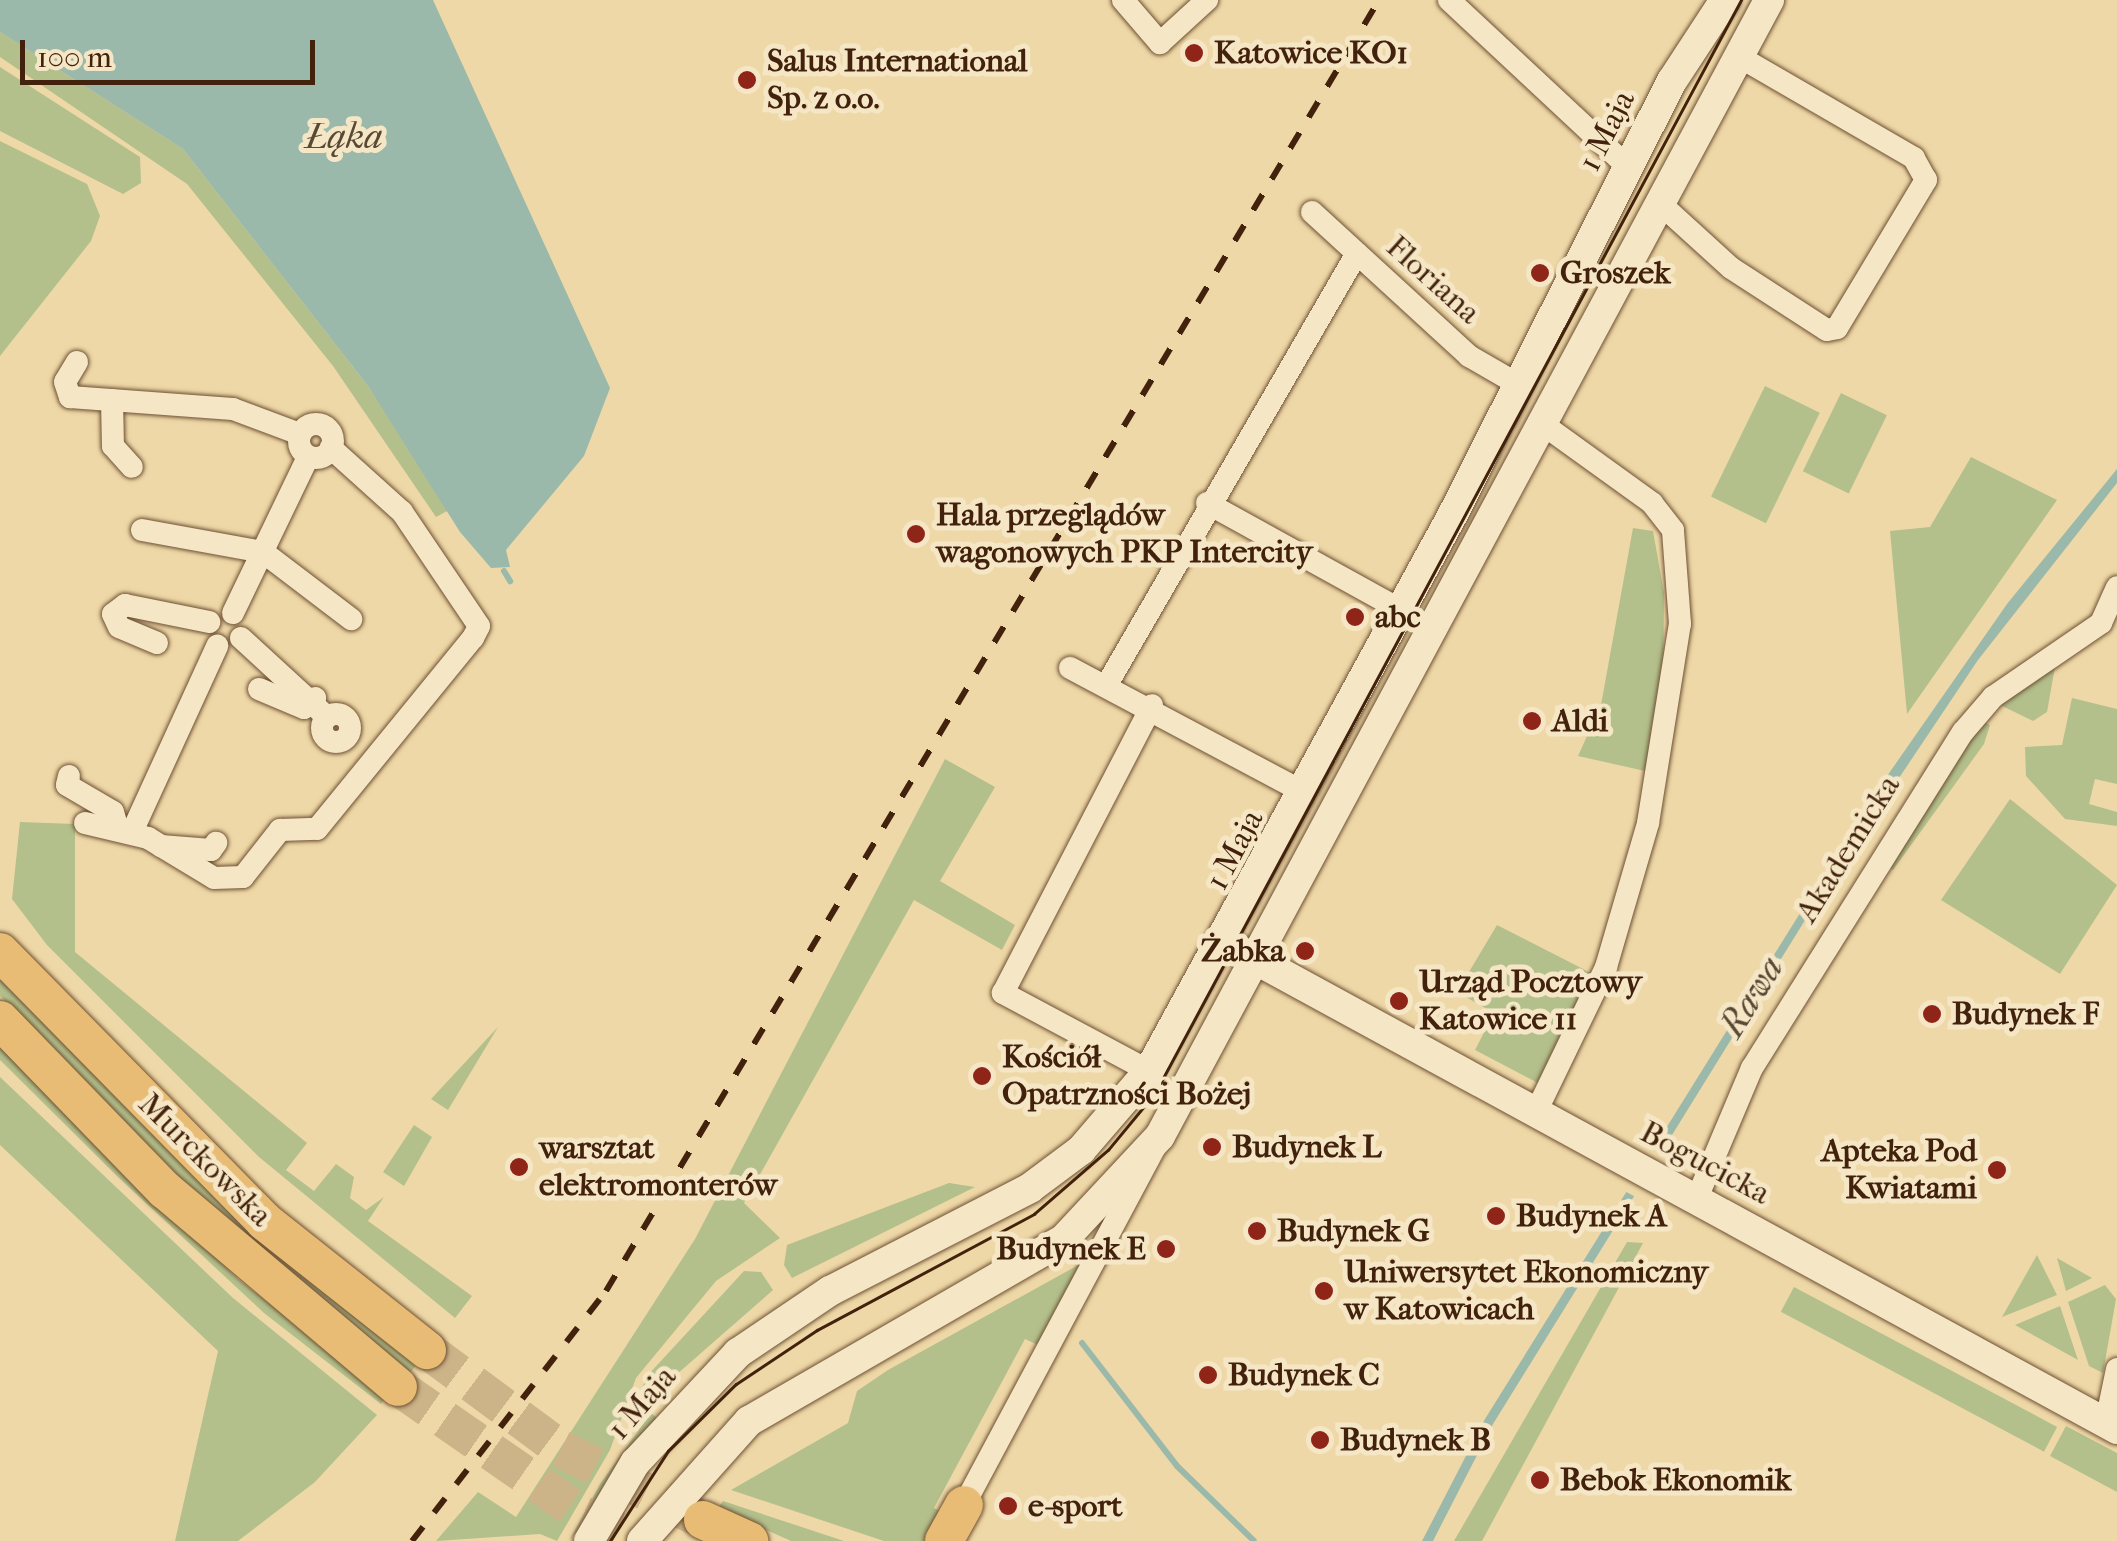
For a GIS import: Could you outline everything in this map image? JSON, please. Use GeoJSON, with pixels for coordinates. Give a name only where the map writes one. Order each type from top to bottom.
{"type":"FeatureCollection","features":[{"type":"Feature","properties":{"kind":"highway"},"geometry":{"type":"LineString","coordinates":[[0,924],[12,964]]}},
{"type":"Feature","properties":{"kind":"highway","name":"Murckowska"},"geometry":{"type":"LineString","coordinates":[[12,964],[264,1221],[427,1350]]}},
{"type":"Feature","properties":{"kind":"highway","name":"Murckowska"},"geometry":{"type":"LineString","coordinates":[[0,1020],[178,1202],[398,1387]]}},
{"type":"Feature","properties":{"kind":"highway"},"geometry":{"type":"LineString","coordinates":[[944,1541],[964,1504]]}},
{"type":"Feature","properties":{"kind":"highway"},"geometry":{"type":"LineString","coordinates":[[703,1520],[748,1541]]}},
{"type":"Feature","properties":{"kind":"street"},"geometry":{"type":"LineString","coordinates":[[1122,0],[1160,43],[1207,0]]}},
{"type":"Feature","properties":{"kind":"street"},"geometry":{"type":"LineString","coordinates":[[1449,0],[1628,167]]}},
{"type":"Feature","properties":{"kind":"street","name":"1 Maja"},"geometry":{"type":"LineString","coordinates":[[590,1541],[646,1450],[738,1353],[830,1290],[1030,1188],[1080,1150],[1148,1071],[1305,793],[1520,386],[1628,167],[1724,0]]}},
{"type":"Feature","properties":{"kind":"street"},"geometry":{"type":"LineString","coordinates":[[964,1504],[1544,425],[1665,208],[1769,0]]}},
{"type":"Feature","properties":{"kind":"street"},"geometry":{"type":"LineString","coordinates":[[1665,208],[1731,268],[1810,323],[1837,328],[1926,180],[1924,168],[1740,57]]}},
{"type":"Feature","properties":{"kind":"street","name":"Floriana"},"geometry":{"type":"LineString","coordinates":[[1312,212],[1469,356],[1520,386]]}},
{"type":"Feature","properties":{"kind":"street"},"geometry":{"type":"LineString","coordinates":[[1109,682],[1207,502],[1356,254]]}},
{"type":"Feature","properties":{"kind":"street"},"geometry":{"type":"LineString","coordinates":[[77,362],[65,382],[70,397],[234,409],[300,434],[320,424],[332,448],[402,512],[479,626],[317,830],[280,830],[243,876],[214,878],[161,846],[125,830],[85,823]]}},
{"type":"Feature","properties":{"kind":"street"},"geometry":{"type":"LineString","coordinates":[[112,400],[103,448],[132,466]]}},
{"type":"Feature","properties":{"kind":"street"},"geometry":{"type":"LineString","coordinates":[[1536,1112],[1606,967],[1648,823],[1680,624],[1673,530],[1652,503],[1544,425]]}},
{"type":"Feature","properties":{"kind":"street"},"geometry":{"type":"LineString","coordinates":[[300,434],[308,457]]}},
{"type":"Feature","properties":{"kind":"street"},"geometry":{"type":"LineString","coordinates":[[332,448],[308,457],[278,498],[264,552],[234,612],[241,638],[321,707],[329,740],[349,734],[381,752]]}},
{"type":"Feature","properties":{"kind":"street"},"geometry":{"type":"LineString","coordinates":[[1207,502],[1401,610]]}},
{"type":"Feature","properties":{"kind":"street"},"geometry":{"type":"LineString","coordinates":[[142,530],[264,552],[351,619]]}},
{"type":"Feature","properties":{"kind":"street","name":"Akademicka"},"geometry":{"type":"LineString","coordinates":[[1684,1192],[1752,1068],[1962,732],[1993,697],[2101,624],[2117,587]]}},
{"type":"Feature","properties":{"kind":"street"},"geometry":{"type":"LineString","coordinates":[[157,643],[114,624],[112,614],[124,604],[208,622],[234,612]]}},
{"type":"Feature","properties":{"kind":"street"},"geometry":{"type":"LineString","coordinates":[[208,622],[217,646]]}},
{"type":"Feature","properties":{"kind":"street"},"geometry":{"type":"LineString","coordinates":[[125,830],[217,646],[241,638]]}},
{"type":"Feature","properties":{"kind":"street"},"geometry":{"type":"LineString","coordinates":[[1070,668],[1109,682],[1305,793]]}},
{"type":"Feature","properties":{"kind":"street"},"geometry":{"type":"LineString","coordinates":[[259,689],[304,708],[321,707]]}},
{"type":"Feature","properties":{"kind":"street"},"geometry":{"type":"LineString","coordinates":[[1148,1071],[1004,993],[1152,705]]}},
{"type":"Feature","properties":{"kind":"street"},"geometry":{"type":"LineString","coordinates":[[69,776],[67,785],[113,812],[125,830]]}},
{"type":"Feature","properties":{"kind":"street"},"geometry":{"type":"LineString","coordinates":[[161,846],[216,843]]}},
{"type":"Feature","properties":{"kind":"street","name":"Bogucicka"},"geometry":{"type":"LineString","coordinates":[[1224,942],[2111,1426]]}},
{"type":"Feature","properties":{"kind":"street"},"geometry":{"type":"LineString","coordinates":[[642,1541],[749,1421],[1064,1240],[1158,1139]]}},
{"type":"Feature","properties":{"kind":"street"},"geometry":{"type":"LineString","coordinates":[[2111,1426],[2117,1369]]}},
{"type":"Feature","properties":{"kind":"green space"},"geometry":{"type":"Polygon","coordinates":[[[0,32],[183,149],[368,386],[449,510],[436,517],[333,366],[187,184],[0,57],[0,32]]]}},
{"type":"Feature","properties":{"kind":"green space"},"geometry":{"type":"Polygon","coordinates":[[[0,67],[140,157],[141,183],[123,194],[0,131],[0,67]]]}},
{"type":"Feature","properties":{"kind":"green space"},"geometry":{"type":"Polygon","coordinates":[[[0,141],[87,184],[100,216],[91,241],[0,356],[0,141]]]}},
{"type":"Feature","properties":{"kind":"green space"},"geometry":{"type":"Polygon","coordinates":[[[1765,386],[1820,413],[1766,523],[1711,497],[1765,386]]]}},
{"type":"Feature","properties":{"kind":"green space"},"geometry":{"type":"Polygon","coordinates":[[[1841,393],[1887,415],[1849,494],[1803,471],[1841,393]]]}},
{"type":"Feature","properties":{"kind":"green space"},"geometry":{"type":"Polygon","coordinates":[[[1971,457],[2057,500],[1907,714],[1890,531],[1930,527],[1971,457]]]}},
{"type":"Feature","properties":{"kind":"green space"},"geometry":{"type":"Polygon","coordinates":[[[1633,528],[1653,531],[1664,593],[1663,688],[1645,771],[1578,756],[1601,705],[1633,528]]]}},
{"type":"Feature","properties":{"kind":"green space"},"geometry":{"type":"Polygon","coordinates":[[[2055,667],[2047,712],[2033,721],[1996,703],[2055,667]]]}},
{"type":"Feature","properties":{"kind":"green space"},"geometry":{"type":"Polygon","coordinates":[[[2072,698],[2117,709],[2117,784],[2095,779],[2089,804],[2117,812],[2117,826],[2065,819],[2026,776],[2025,747],[2062,745],[2072,698]]]}},
{"type":"Feature","properties":{"kind":"green space"},"geometry":{"type":"Polygon","coordinates":[[[1981,720],[1990,725],[1984,744],[1893,870],[1886,865],[1981,720]]]}},
{"type":"Feature","properties":{"kind":"green space"},"geometry":{"type":"Polygon","coordinates":[[[945,759],[995,787],[940,881],[1015,925],[1002,950],[914,900],[744,1203],[780,1238],[716,1281],[636,1378],[610,1450],[557,1541],[540,1534],[436,1541],[478,1492],[516,1517],[695,1239],[945,759]]]}},
{"type":"Feature","properties":{"kind":"green space"},"geometry":{"type":"Polygon","coordinates":[[[2010,799],[2117,885],[2060,974],[1941,900],[2010,799]]]}},
{"type":"Feature","properties":{"kind":"green space"},"geometry":{"type":"Polygon","coordinates":[[[20,822],[75,824],[75,952],[307,1143],[286,1170],[314,1191],[336,1164],[354,1177],[350,1198],[366,1210],[384,1197],[368,1221],[472,1296],[455,1318],[259,1157],[47,945],[12,899],[20,822]]]}},
{"type":"Feature","properties":{"kind":"green space"},"geometry":{"type":"Polygon","coordinates":[[[1497,925],[1591,973],[1538,1083],[1475,1050],[1494,1013],[1457,992],[1497,925]]]}},
{"type":"Feature","properties":{"kind":"green space"},"geometry":{"type":"Polygon","coordinates":[[[0,978],[221,1202],[417,1364],[410,1373],[223,1221],[0,996],[0,978]]]}},
{"type":"Feature","properties":{"kind":"green space"},"geometry":{"type":"Polygon","coordinates":[[[498,1027],[448,1110],[431,1099],[498,1027]]]}},
{"type":"Feature","properties":{"kind":"green space"},"geometry":{"type":"Polygon","coordinates":[[[0,1044],[238,1279],[387,1396],[381,1404],[264,1313],[118,1177],[0,1060],[0,1044]]]}},
{"type":"Feature","properties":{"kind":"green space"},"geometry":{"type":"Polygon","coordinates":[[[0,1077],[233,1298],[377,1415],[315,1482],[238,1541],[175,1541],[218,1351],[0,1145],[0,1077]]]}},
{"type":"Feature","properties":{"kind":"green space"},"geometry":{"type":"Polygon","coordinates":[[[414,1125],[432,1137],[404,1186],[383,1172],[414,1125]]]}},
{"type":"Feature","properties":{"kind":"green space"},"geometry":{"type":"Polygon","coordinates":[[[949,1183],[975,1187],[792,1278],[784,1265],[787,1245],[949,1183]]]}},
{"type":"Feature","properties":{"kind":"green space"},"geometry":{"type":"Polygon","coordinates":[[[1627,1242],[1643,1243],[1482,1541],[1454,1541],[1627,1242]]]}},
{"type":"Feature","properties":{"kind":"green space"},"geometry":{"type":"Polygon","coordinates":[[[2037,1255],[2057,1295],[2002,1317],[2037,1255]]]}},
{"type":"Feature","properties":{"kind":"green space"},"geometry":{"type":"Polygon","coordinates":[[[2057,1258],[2092,1278],[2066,1291],[2057,1258]]]}},
{"type":"Feature","properties":{"kind":"green space"},"geometry":{"type":"Polygon","coordinates":[[[1082,1263],[1038,1345],[1025,1339],[934,1508],[947,1515],[927,1541],[884,1541],[731,1490],[848,1423],[857,1391],[888,1370],[1082,1263]]]}},
{"type":"Feature","properties":{"kind":"green space"},"geometry":{"type":"Polygon","coordinates":[[[744,1271],[761,1272],[773,1290],[628,1417],[648,1375],[744,1271]]]}},
{"type":"Feature","properties":{"kind":"green space"},"geometry":{"type":"Polygon","coordinates":[[[2105,1285],[2116,1299],[2103,1373],[2089,1366],[2068,1302],[2105,1285]]]}},
{"type":"Feature","properties":{"kind":"green space"},"geometry":{"type":"Polygon","coordinates":[[[1794,1287],[2057,1427],[2044,1452],[1781,1312],[1794,1287]]]}},
{"type":"Feature","properties":{"kind":"green space"},"geometry":{"type":"Polygon","coordinates":[[[2060,1306],[2078,1360],[2015,1325],[2060,1306]]]}},
{"type":"Feature","properties":{"kind":"green space"},"geometry":{"type":"Polygon","coordinates":[[[651,1413],[658,1419],[569,1541],[600,1484],[651,1413]]]}},
{"type":"Feature","properties":{"kind":"green space"},"geometry":{"type":"Polygon","coordinates":[[[2066,1426],[2117,1453],[2117,1492],[2050,1456],[2066,1426]]]}},
{"type":"Feature","properties":{"kind":"green space"},"geometry":{"type":"Polygon","coordinates":[[[723,1501],[844,1541],[791,1541],[718,1508],[723,1501]]]}},
{"type":"Feature","properties":{"kind":"water","name":"Łąka"},"geometry":{"type":"Polygon","coordinates":[[[0,0],[433,0],[610,388],[584,456],[506,550],[510,567],[491,568],[460,532],[368,386],[183,149],[0,32],[0,0]]]}},
{"type":"Feature","properties":{"kind":"water","name":"Rawa"},"geometry":{"type":"Polygon","coordinates":[[[2117,469],[2117,483],[1978,660],[1820,896],[1493,1424],[1433,1541],[1422,1541],[1485,1419],[1871,799],[2007,604],[2117,469]]]}},
{"type":"Feature","properties":{"kind":"pier"},"geometry":{"type":"Polygon","coordinates":[[[1650,1140],[1668,1150],[1641,1200],[1622,1190],[1650,1140]]]}},
{"type":"Feature","properties":{"kind":"waterway"},"geometry":{"type":"LineString","coordinates":[[504,571],[510,581]]}},
{"type":"Feature","properties":{"kind":"waterway"},"geometry":{"type":"LineString","coordinates":[[1082,1343],[1177,1466],[1254,1541]]}},
{"type":"Feature","properties":{"kind":"tunnel"},"geometry":{"type":"LineString","coordinates":[[427,1350],[561,1449],[703,1520]]}},
{"type":"Feature","properties":{"kind":"tunnel"},"geometry":{"type":"LineString","coordinates":[[398,1387],[583,1515],[641,1541]]}},
{"type":"Feature","properties":{"kind":"tram line"},"geometry":{"type":"LineString","coordinates":[[610,1541],[668,1451],[736,1384],[817,1330],[1034,1214],[1108,1150],[1155,1093],[1741,0]]}},
{"type":"Feature","properties":{"kind":"railway"},"geometry":{"type":"LineString","coordinates":[[412,1541],[606,1291],[1379,0]]}},
{"type":"Feature","properties":{"kind":"place","name":"Katowice KO1"},"geometry":{"type":"Point","coordinates":[1194,53]}},
{"type":"Feature","properties":{"kind":"place","name":"Salus International Sp. z o.o."},"geometry":{"type":"Point","coordinates":[747,80]}},
{"type":"Feature","properties":{"kind":"place","name":"Groszek"},"geometry":{"type":"Point","coordinates":[1540,273]}},
{"type":"Feature","properties":{"kind":"place","name":"Hala przeglądów wagonowych PKP Intercity"},"geometry":{"type":"Point","coordinates":[916,534]}},
{"type":"Feature","properties":{"kind":"place","name":"abc"},"geometry":{"type":"Point","coordinates":[1355,617]}},
{"type":"Feature","properties":{"kind":"place","name":"Aldi"},"geometry":{"type":"Point","coordinates":[1532,721]}},
{"type":"Feature","properties":{"kind":"place","name":"Żabka"},"geometry":{"type":"Point","coordinates":[1305,951]}},
{"type":"Feature","properties":{"kind":"place","name":"Urząd Pocztowy Katowice 11"},"geometry":{"type":"Point","coordinates":[1399,1001]}},
{"type":"Feature","properties":{"kind":"place","name":"Budynek F"},"geometry":{"type":"Point","coordinates":[1932,1014]}},
{"type":"Feature","properties":{"kind":"place","name":"Kościół Opatrzności Bożej"},"geometry":{"type":"Point","coordinates":[982,1076]}},
{"type":"Feature","properties":{"kind":"place","name":"Budynek L"},"geometry":{"type":"Point","coordinates":[1212,1147]}},
{"type":"Feature","properties":{"kind":"place","name":"warsztat elektromonterów"},"geometry":{"type":"Point","coordinates":[519,1167]}},
{"type":"Feature","properties":{"kind":"place","name":"Apteka Pod Kwiatami"},"geometry":{"type":"Point","coordinates":[1997,1170]}},
{"type":"Feature","properties":{"kind":"place","name":"Budynek A"},"geometry":{"type":"Point","coordinates":[1496,1216]}},
{"type":"Feature","properties":{"kind":"place","name":"Budynek G"},"geometry":{"type":"Point","coordinates":[1257,1231]}},
{"type":"Feature","properties":{"kind":"place","name":"Budynek E"},"geometry":{"type":"Point","coordinates":[1166,1249]}},
{"type":"Feature","properties":{"kind":"place","name":"Uniwersytet Ekonomiczny w Katowicach"},"geometry":{"type":"Point","coordinates":[1324,1291]}},
{"type":"Feature","properties":{"kind":"place","name":"Budynek C"},"geometry":{"type":"Point","coordinates":[1208,1375]}},
{"type":"Feature","properties":{"kind":"place","name":"Budynek B"},"geometry":{"type":"Point","coordinates":[1320,1440]}},
{"type":"Feature","properties":{"kind":"place","name":"Bebok Ekonomik"},"geometry":{"type":"Point","coordinates":[1540,1480]}},
{"type":"Feature","properties":{"kind":"place","name":"e-sport"},"geometry":{"type":"Point","coordinates":[1008,1506]}}]}
